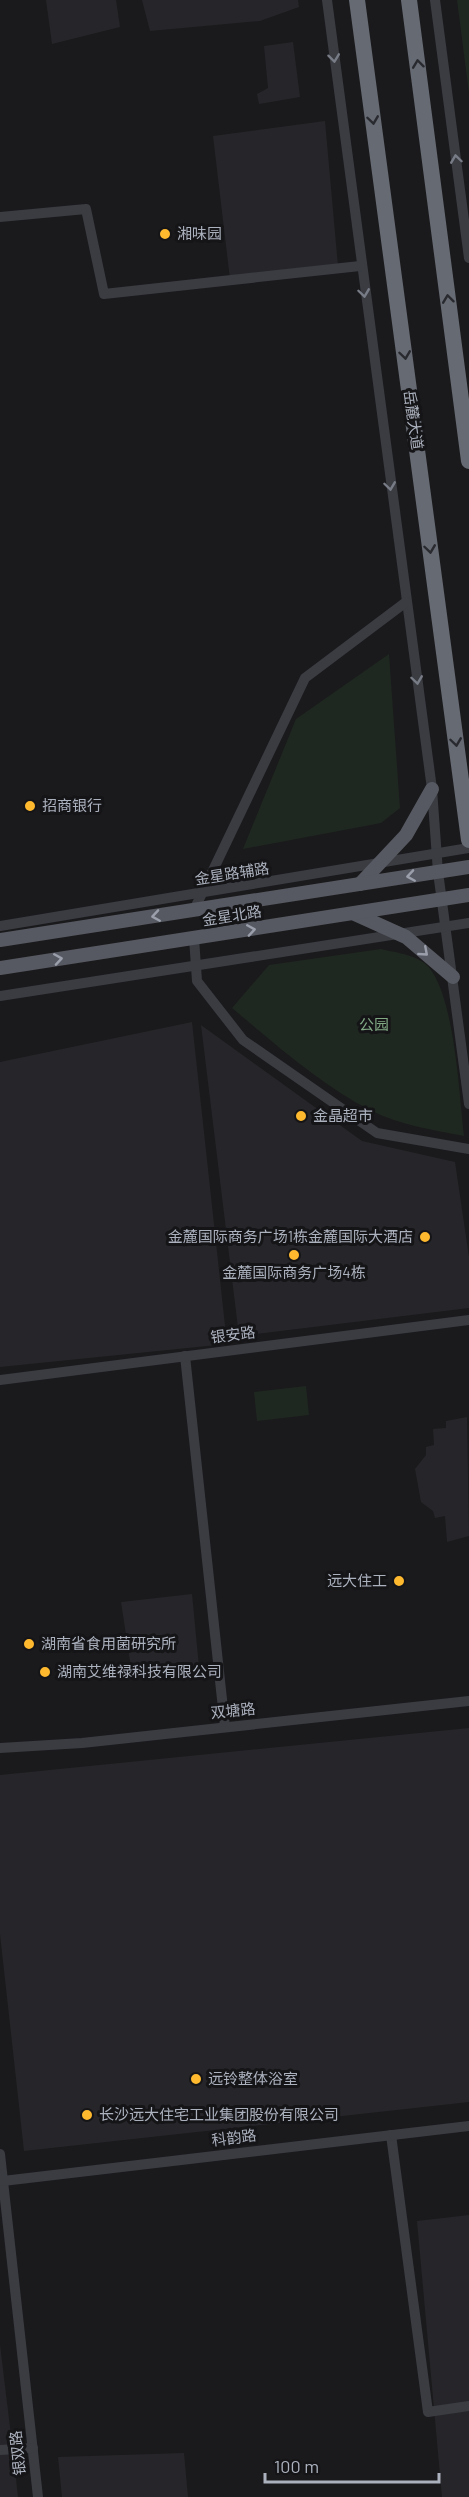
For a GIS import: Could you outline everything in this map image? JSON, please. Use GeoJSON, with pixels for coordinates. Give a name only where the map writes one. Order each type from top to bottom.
{"type":"FeatureCollection","features":[{"type":"Feature","properties":{"kind":"highway","name":"岳麓大道"},"geometry":{"type":"LineString","coordinates":[[357,0],[469,840]]}},
{"type":"Feature","properties":{"kind":"highway"},"geometry":{"type":"LineString","coordinates":[[409,0],[469,461]]}},
{"type":"Feature","properties":{"kind":"main road"},"geometry":{"type":"LineString","coordinates":[[360,884],[406,835],[432,789]]}},
{"type":"Feature","properties":{"kind":"main road","name":"金星北路"},"geometry":{"type":"LineString","coordinates":[[0,940],[469,867]]}},
{"type":"Feature","properties":{"kind":"main road","name":"金星北路"},"geometry":{"type":"LineString","coordinates":[[0,968],[469,896]]}},
{"type":"Feature","properties":{"kind":"main road"},"geometry":{"type":"LineString","coordinates":[[355,914],[400,934],[453,977]]}},
{"type":"Feature","properties":{"kind":"street"},"geometry":{"type":"LineString","coordinates":[[327,0],[360,266],[432,789],[438,872],[469,1104]]}},
{"type":"Feature","properties":{"kind":"street"},"geometry":{"type":"LineString","coordinates":[[435,0],[469,258]]}},
{"type":"Feature","properties":{"kind":"street"},"geometry":{"type":"LineString","coordinates":[[0,217],[86,210],[104,294],[360,266]]}},
{"type":"Feature","properties":{"kind":"street"},"geometry":{"type":"LineString","coordinates":[[194,910],[305,678],[406,602]]}},
{"type":"Feature","properties":{"kind":"street","name":"金星路辅路"},"geometry":{"type":"LineString","coordinates":[[0,926],[378,865],[469,848]]}},
{"type":"Feature","properties":{"kind":"street"},"geometry":{"type":"LineString","coordinates":[[0,996],[469,923]]}},
{"type":"Feature","properties":{"kind":"street"},"geometry":{"type":"LineString","coordinates":[[194,938],[197,981],[243,1040],[377,1133],[469,1149]]}},
{"type":"Feature","properties":{"kind":"street","name":"银安路"},"geometry":{"type":"LineString","coordinates":[[0,1380],[469,1320]]}},
{"type":"Feature","properties":{"kind":"street"},"geometry":{"type":"LineString","coordinates":[[185,1356],[225,1727]]}},
{"type":"Feature","properties":{"kind":"street","name":"双塘路"},"geometry":{"type":"LineString","coordinates":[[0,1748],[82,1743],[469,1701]]}},
{"type":"Feature","properties":{"kind":"street","name":"科韵路"},"geometry":{"type":"LineString","coordinates":[[3,2181],[469,2126]]}},
{"type":"Feature","properties":{"kind":"street"},"geometry":{"type":"LineString","coordinates":[[391,2135],[428,2412],[469,2406]]}},
{"type":"Feature","properties":{"kind":"street","name":"银双路"},"geometry":{"type":"LineString","coordinates":[[0,2154],[4,2232],[38,2497]]}},
{"type":"Feature","properties":{"kind":"street"},"geometry":{"type":"LineString","coordinates":[[0,2450],[33,2448]]}},
{"type":"Feature","properties":{"kind":"shaded area"},"geometry":{"type":"Polygon","coordinates":[[[46,0],[116,0],[120,27],[52,44],[46,0]]]}},
{"type":"Feature","properties":{"kind":"shaded area"},"geometry":{"type":"Polygon","coordinates":[[[142,0],[298,0],[299,7],[260,21],[150,31],[142,0]]]}},
{"type":"Feature","properties":{"kind":"shaded area"},"geometry":{"type":"Polygon","coordinates":[[[293,42],[300,97],[259,104],[257,94],[268,88],[264,46],[293,42]]]}},
{"type":"Feature","properties":{"kind":"shaded area"},"geometry":{"type":"Polygon","coordinates":[[[325,121],[338,266],[230,279],[213,136],[325,121]]]}},
{"type":"Feature","properties":{"kind":"shaded area"},"geometry":{"type":"Polygon","coordinates":[[[192,1022],[227,1344],[0,1367],[0,1062],[192,1022]]]}},
{"type":"Feature","properties":{"kind":"shaded area"},"geometry":{"type":"Polygon","coordinates":[[[201,1025],[362,1141],[455,1162],[469,1257],[469,1308],[239,1336],[201,1025]]]}},
{"type":"Feature","properties":{"kind":"shaded area"},"geometry":{"type":"Polygon","coordinates":[[[467,1417],[469,1536],[447,1542],[445,1516],[435,1518],[433,1511],[421,1502],[415,1469],[426,1455],[426,1447],[434,1445],[433,1429],[446,1428],[446,1421],[467,1417]]]}},
{"type":"Feature","properties":{"kind":"shaded area"},"geometry":{"type":"Polygon","coordinates":[[[192,1594],[199,1667],[132,1674],[121,1602],[192,1594]]]}},
{"type":"Feature","properties":{"kind":"shaded area"},"geometry":{"type":"Polygon","coordinates":[[[469,1728],[469,2102],[24,2151],[0,1934],[0,1775],[469,1728]]]}},
{"type":"Feature","properties":{"kind":"shaded area"},"geometry":{"type":"Polygon","coordinates":[[[469,2215],[469,2497],[442,2497],[417,2221],[469,2215]]]}},
{"type":"Feature","properties":{"kind":"shaded area"},"geometry":{"type":"Polygon","coordinates":[[[0,2345],[14,2460],[18,2497],[0,2497],[0,2345]]]}},
{"type":"Feature","properties":{"kind":"shaded area"},"geometry":{"type":"Polygon","coordinates":[[[184,2453],[188,2497],[62,2497],[58,2457],[184,2453]]]}},
{"type":"Feature","properties":{"kind":"green space"},"geometry":{"type":"Polygon","coordinates":[[[457,0],[469,0],[469,93],[457,0]]]}},
{"type":"Feature","properties":{"kind":"green space"},"geometry":{"type":"Polygon","coordinates":[[[389,654],[400,808],[381,823],[243,849],[296,719],[389,654]]]}},
{"type":"Feature","properties":{"kind":"green space","name":"公园"},"geometry":{"type":"Polygon","coordinates":[[[381,949],[408,955],[421,961],[431,970],[439,985],[446,1004],[455,1050],[464,1136],[404,1123],[370,1110],[316,1076],[232,1008],[269,965],[381,949]]]}},
{"type":"Feature","properties":{"kind":"green space"},"geometry":{"type":"Polygon","coordinates":[[[306,1386],[309,1415],[257,1421],[254,1392],[306,1386]]]}},
{"type":"Feature","properties":{"kind":"place","name":"湘味园"},"geometry":{"type":"Point","coordinates":[165,234]}},
{"type":"Feature","properties":{"kind":"place","name":"招商银行"},"geometry":{"type":"Point","coordinates":[30,806]}},
{"type":"Feature","properties":{"kind":"place","name":"金晶超市"},"geometry":{"type":"Point","coordinates":[301,1116]}},
{"type":"Feature","properties":{"kind":"place","name":"金麓国际商务广场1栋金麓国际大酒店"},"geometry":{"type":"Point","coordinates":[425,1237]}},
{"type":"Feature","properties":{"kind":"place","name":"金麓国际商务广场4栋"},"geometry":{"type":"Point","coordinates":[294,1255]}},
{"type":"Feature","properties":{"kind":"place","name":"远大住工"},"geometry":{"type":"Point","coordinates":[399,1581]}},
{"type":"Feature","properties":{"kind":"place","name":"湖南省食用菌研究所"},"geometry":{"type":"Point","coordinates":[29,1644]}},
{"type":"Feature","properties":{"kind":"place","name":"湖南艾维禄科技有限公司"},"geometry":{"type":"Point","coordinates":[45,1672]}},
{"type":"Feature","properties":{"kind":"place","name":"远铃整体浴室"},"geometry":{"type":"Point","coordinates":[196,2079]}},
{"type":"Feature","properties":{"kind":"place","name":"长沙远大住宅工业集团股份有限公司"},"geometry":{"type":"Point","coordinates":[87,2115]}}]}
